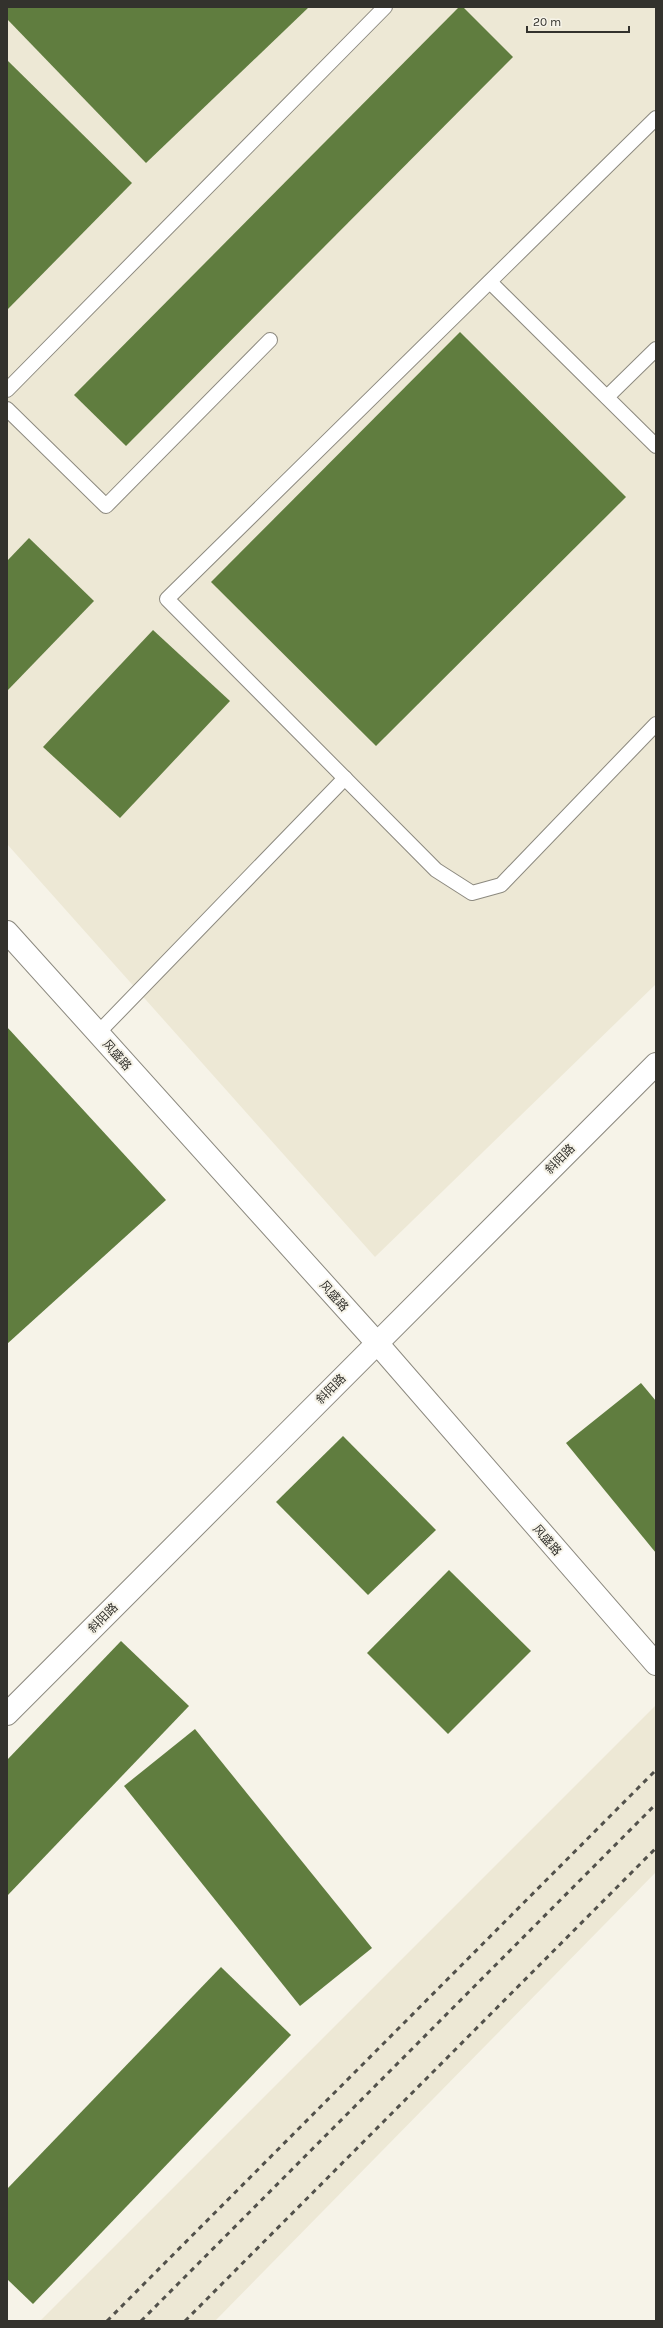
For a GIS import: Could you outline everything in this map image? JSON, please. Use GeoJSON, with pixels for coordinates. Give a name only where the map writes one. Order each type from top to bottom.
{"type":"FeatureCollection","features":[{"type":"Feature","properties":{"kind":"street","name":"风盛路"},"geometry":{"type":"LineString","coordinates":[[7,932],[377,1344],[656,1664]]}},
{"type":"Feature","properties":{"kind":"street","name":"斜阳路"},"geometry":{"type":"LineString","coordinates":[[7,1714],[656,1064]]}},
{"type":"Feature","properties":{"kind":"lane"},"geometry":{"type":"LineString","coordinates":[[7,390],[385,7]]}},
{"type":"Feature","properties":{"kind":"lane"},"geometry":{"type":"LineString","coordinates":[[656,118],[167,599],[436,870],[472,893],[501,885],[656,724]]}},
{"type":"Feature","properties":{"kind":"lane"},"geometry":{"type":"LineString","coordinates":[[490,282],[656,446]]}},
{"type":"Feature","properties":{"kind":"lane"},"geometry":{"type":"LineString","coordinates":[[7,409],[106,506],[270,340]]}},
{"type":"Feature","properties":{"kind":"lane"},"geometry":{"type":"LineString","coordinates":[[606,397],[656,349]]}},
{"type":"Feature","properties":{"kind":"lane"},"geometry":{"type":"LineString","coordinates":[[98,1033],[345,778]]}},
{"type":"Feature","properties":{"kind":"shaded area"},"geometry":{"type":"Polygon","coordinates":[[[7,7],[656,7],[656,984],[375,1257],[7,844],[7,7]]]}},
{"type":"Feature","properties":{"kind":"shaded area"},"geometry":{"type":"Polygon","coordinates":[[[656,1705],[656,1872],[215,2321],[40,2321],[656,1705]]]}},
{"type":"Feature","properties":{"kind":"building"},"geometry":{"type":"Polygon","coordinates":[[[7,7],[309,7],[146,163],[7,19],[7,7]]]}},
{"type":"Feature","properties":{"kind":"building"},"geometry":{"type":"Polygon","coordinates":[[[459,7],[463,7],[513,57],[126,446],[74,395],[459,7]]]}},
{"type":"Feature","properties":{"kind":"building"},"geometry":{"type":"Polygon","coordinates":[[[7,60],[132,183],[7,310],[7,60]]]}},
{"type":"Feature","properties":{"kind":"building"},"geometry":{"type":"Polygon","coordinates":[[[460,332],[626,497],[376,746],[211,582],[460,332]]]}},
{"type":"Feature","properties":{"kind":"building"},"geometry":{"type":"Polygon","coordinates":[[[29,538],[94,601],[7,691],[7,561],[29,538]]]}},
{"type":"Feature","properties":{"kind":"building"},"geometry":{"type":"Polygon","coordinates":[[[153,630],[230,701],[120,818],[43,747],[153,630]]]}},
{"type":"Feature","properties":{"kind":"building"},"geometry":{"type":"Polygon","coordinates":[[[7,1027],[166,1200],[7,1344],[7,1027]]]}},
{"type":"Feature","properties":{"kind":"building"},"geometry":{"type":"Polygon","coordinates":[[[641,1383],[656,1401],[656,1553],[566,1443],[641,1383]]]}},
{"type":"Feature","properties":{"kind":"building"},"geometry":{"type":"Polygon","coordinates":[[[343,1436],[436,1530],[368,1595],[276,1502],[343,1436]]]}},
{"type":"Feature","properties":{"kind":"building"},"geometry":{"type":"Polygon","coordinates":[[[449,1570],[531,1651],[448,1734],[367,1653],[449,1570]]]}},
{"type":"Feature","properties":{"kind":"building"},"geometry":{"type":"Polygon","coordinates":[[[121,1641],[189,1706],[7,1896],[7,1760],[121,1641]]]}},
{"type":"Feature","properties":{"kind":"building"},"geometry":{"type":"Polygon","coordinates":[[[195,1729],[372,1948],[300,2006],[124,1786],[195,1729]]]}},
{"type":"Feature","properties":{"kind":"building"},"geometry":{"type":"Polygon","coordinates":[[[221,1967],[291,2035],[33,2304],[7,2279],[7,2189],[221,1967]]]}},
{"type":"Feature","properties":{"kind":"railway"},"geometry":{"type":"LineString","coordinates":[[107,2321],[656,1770]]}},
{"type":"Feature","properties":{"kind":"railway"},"geometry":{"type":"LineString","coordinates":[[141,2321],[656,1804]]}},
{"type":"Feature","properties":{"kind":"railway"},"geometry":{"type":"LineString","coordinates":[[185,2321],[656,1848]]}}]}
